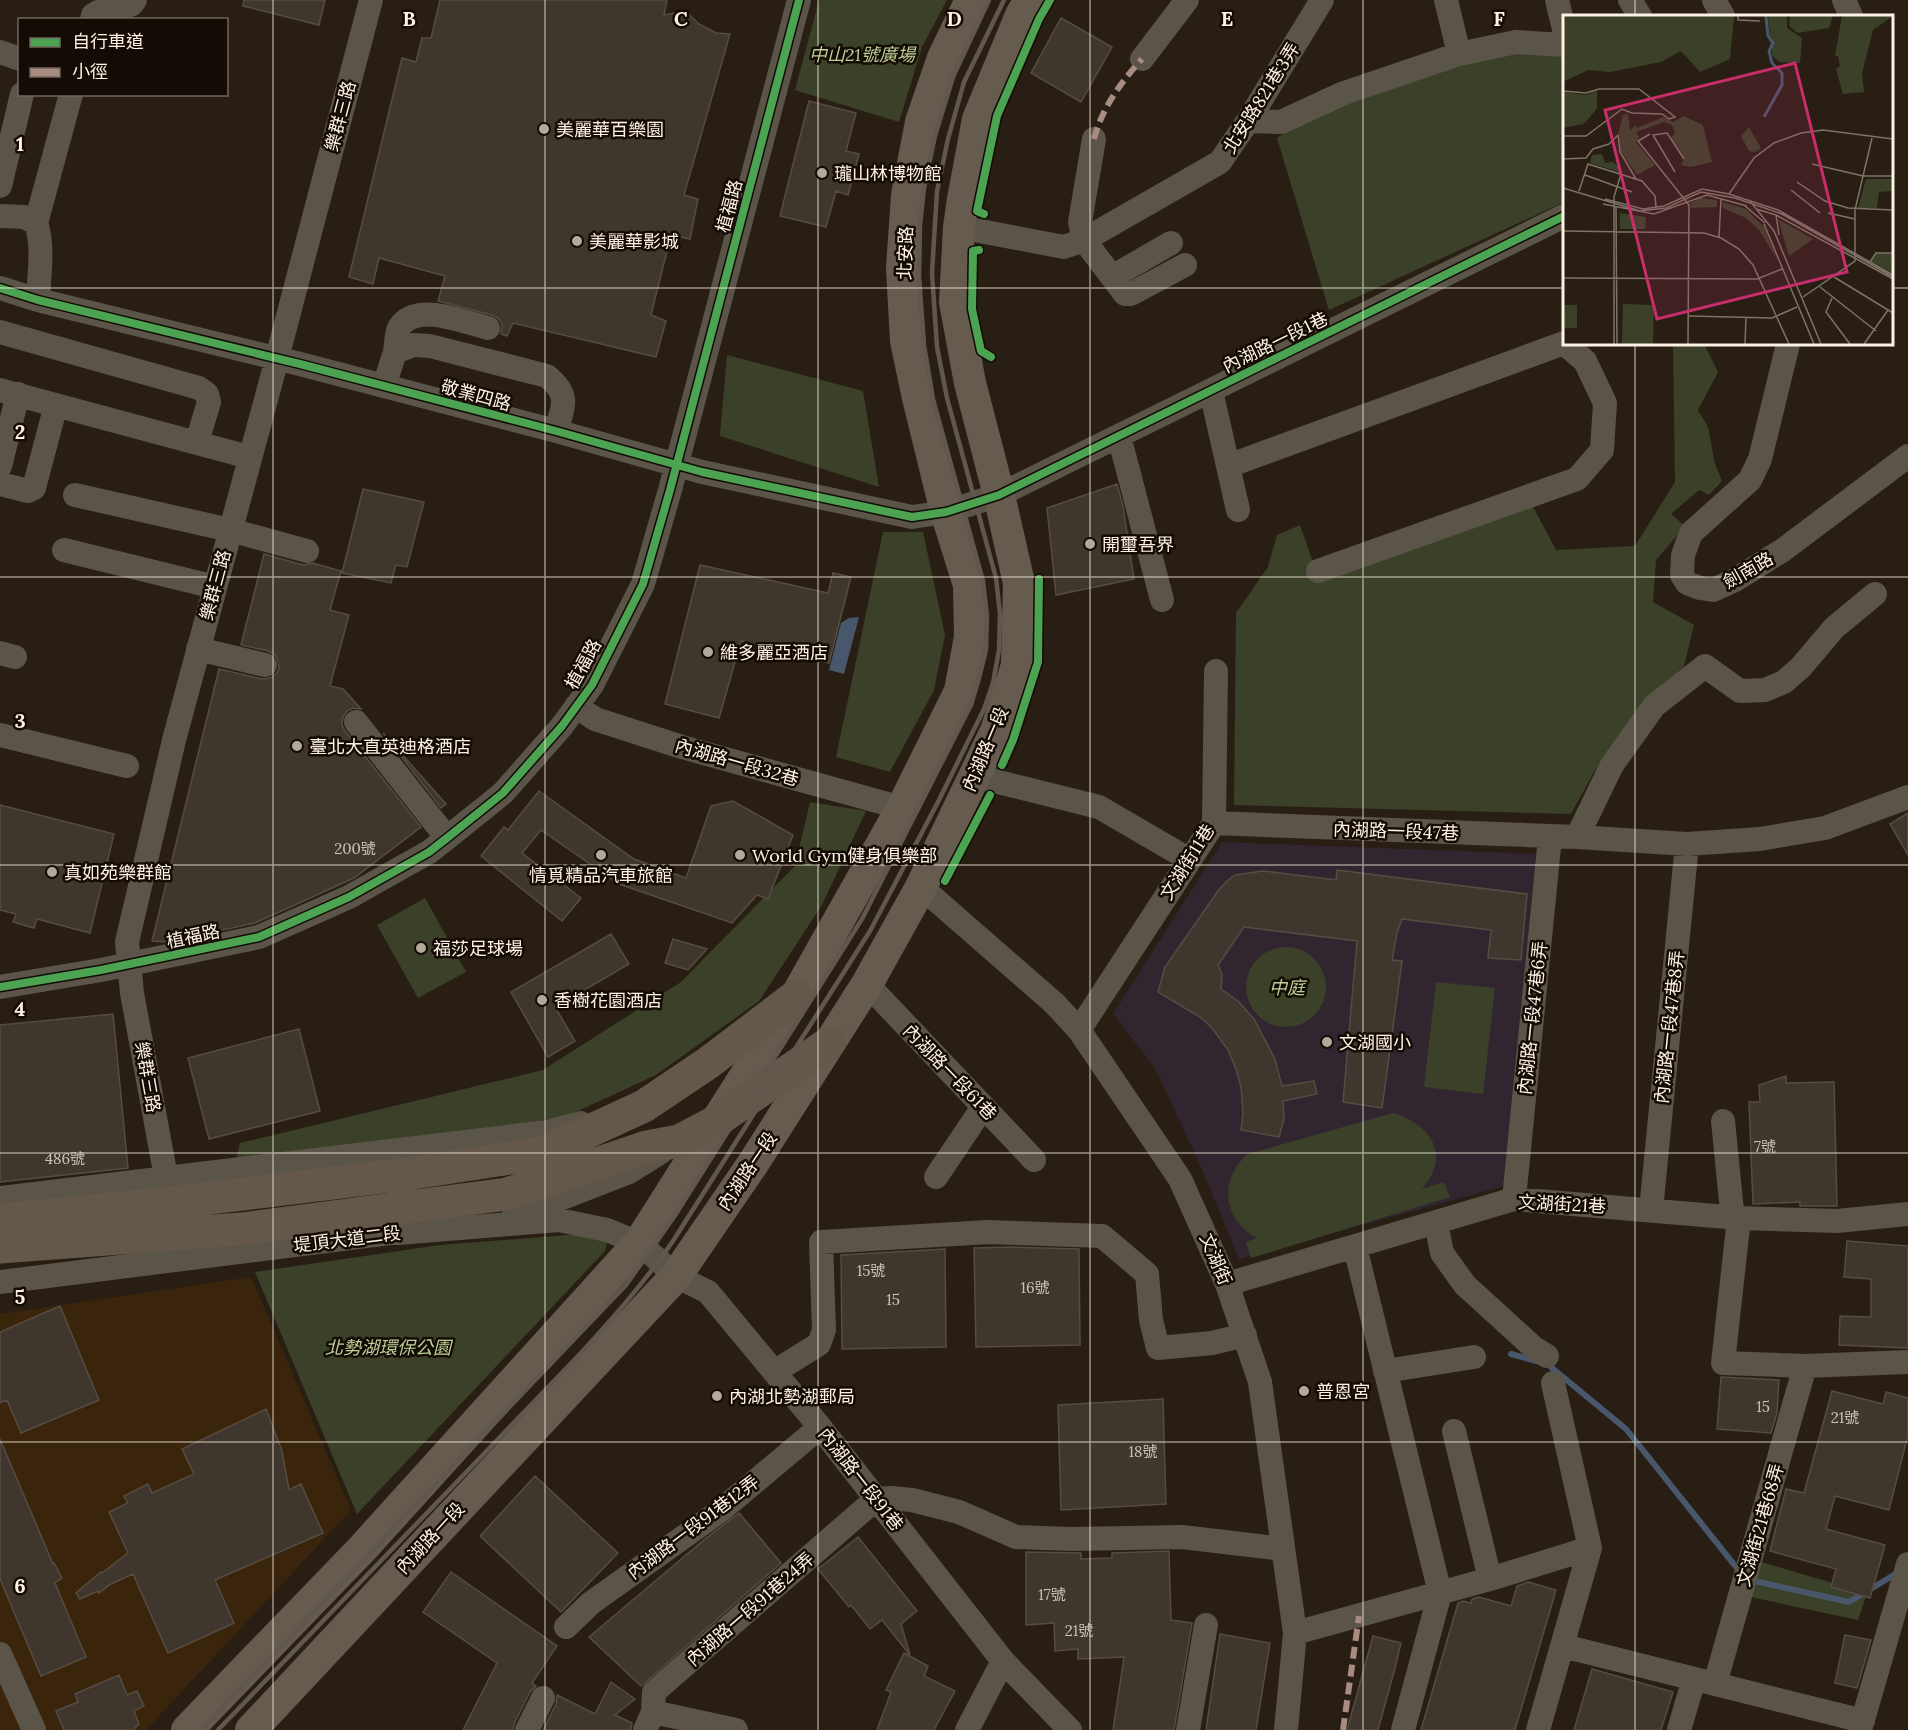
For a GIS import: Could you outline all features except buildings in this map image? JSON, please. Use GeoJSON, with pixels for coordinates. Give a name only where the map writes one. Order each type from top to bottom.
{"type":"FeatureCollection","features":[{"type":"Feature","properties":{"kind":"highway"},"geometry":{"type":"LineString","coordinates":[[0,1220],[169,1203],[407,1174],[542,1152],[644,1106],[708,1063],[796,996]]}},
{"type":"Feature","properties":{"kind":"highway","name":"堤頂大道二段"},"geometry":{"type":"LineString","coordinates":[[0,1247],[241,1229],[507,1194],[647,1147],[679,1141],[715,1122],[829,1043]]}},
{"type":"Feature","properties":{"kind":"main road","name":"北安路"},"geometry":{"type":"LineString","coordinates":[[946,512],[906,341],[902,268],[908,195],[921,122],[943,58],[971,0]]}},
{"type":"Feature","properties":{"kind":"main road"},"geometry":{"type":"LineString","coordinates":[[999,495],[969,384],[955,303],[959,227],[978,119],[1021,15],[1030,0]]}},
{"type":"Feature","properties":{"kind":"main road","name":"內湖路一段"},"geometry":{"type":"LineString","coordinates":[[251,1730],[676,1276],[754,1162],[867,984],[921,886],[996,731],[1017,665],[1020,583],[999,495]]}},
{"type":"Feature","properties":{"kind":"main road"},"geometry":{"type":"LineString","coordinates":[[188,1730],[361,1550],[639,1243],[796,996],[902,808],[960,691],[970,637],[969,585],[946,512]]}},
{"type":"Feature","properties":{"kind":"street"},"geometry":{"type":"LineString","coordinates":[[92,18],[98,12],[131,5],[135,0]]}},
{"type":"Feature","properties":{"kind":"street","name":"樂群三路"},"geometry":{"type":"LineString","coordinates":[[166,1177],[132,993],[127,942],[174,740],[371,0]]}},
{"type":"Feature","properties":{"kind":"street","name":"植福路"},"geometry":{"type":"LineString","coordinates":[[0,987],[101,970],[259,937],[349,897],[429,852],[447,838],[503,793],[562,726],[592,685],[643,584],[799,0]]}},
{"type":"Feature","properties":{"kind":"street"},"geometry":{"type":"LineString","coordinates":[[1142,60],[1187,0]]}},
{"type":"Feature","properties":{"kind":"street","name":"北安路821巷3弄"},"geometry":{"type":"LineString","coordinates":[[959,227],[1064,247],[1084,240],[1220,162],[1248,121],[1322,0]]}},
{"type":"Feature","properties":{"kind":"street"},"geometry":{"type":"LineString","coordinates":[[1446,0],[1459,54]]}},
{"type":"Feature","properties":{"kind":"street"},"geometry":{"type":"LineString","coordinates":[[1557,0],[1563,25]]}},
{"type":"Feature","properties":{"kind":"street"},"geometry":{"type":"LineString","coordinates":[[1630,0],[1639,15]]}},
{"type":"Feature","properties":{"kind":"street"},"geometry":{"type":"LineString","coordinates":[[1714,0],[1722,15]]}},
{"type":"Feature","properties":{"kind":"street"},"geometry":{"type":"LineString","coordinates":[[1844,0],[1851,15]]}},
{"type":"Feature","properties":{"kind":"street"},"geometry":{"type":"LineString","coordinates":[[1248,121],[1281,122],[1344,93],[1459,54],[1516,42],[1563,45]]}},
{"type":"Feature","properties":{"kind":"street"},"geometry":{"type":"LineString","coordinates":[[0,52],[18,58]]}},
{"type":"Feature","properties":{"kind":"street"},"geometry":{"type":"LineString","coordinates":[[0,186],[22,96]]}},
{"type":"Feature","properties":{"kind":"street"},"geometry":{"type":"LineString","coordinates":[[38,300],[40,262],[39,231],[36,223],[70,96]]}},
{"type":"Feature","properties":{"kind":"street"},"geometry":{"type":"LineString","coordinates":[[1094,139],[1080,222],[1084,240],[1125,294],[1131,294],[1185,266]]}},
{"type":"Feature","properties":{"kind":"street"},"geometry":{"type":"LineString","coordinates":[[0,216],[24,218],[36,223]]}},
{"type":"Feature","properties":{"kind":"street","name":"內湖路一段1巷"},"geometry":{"type":"LineString","coordinates":[[946,512],[999,495],[1563,216]]}},
{"type":"Feature","properties":{"kind":"street"},"geometry":{"type":"LineString","coordinates":[[1112,277],[1171,243]]}},
{"type":"Feature","properties":{"kind":"street","name":"敬業四路"},"geometry":{"type":"LineString","coordinates":[[0,288],[38,300],[277,358],[556,431],[676,465],[912,517],[946,512]]}},
{"type":"Feature","properties":{"kind":"street"},"geometry":{"type":"LineString","coordinates":[[384,386],[395,352],[399,329],[412,316],[428,314],[488,328]]}},
{"type":"Feature","properties":{"kind":"street"},"geometry":{"type":"LineString","coordinates":[[0,332],[200,388],[207,394],[209,402],[197,442]]}},
{"type":"Feature","properties":{"kind":"street"},"geometry":{"type":"LineString","coordinates":[[1228,466],[1563,343]]}},
{"type":"Feature","properties":{"kind":"street"},"geometry":{"type":"LineString","coordinates":[[395,352],[413,345],[430,346],[547,376],[560,387],[564,406],[556,431]]}},
{"type":"Feature","properties":{"kind":"street"},"geometry":{"type":"LineString","coordinates":[[1318,571],[1577,479],[1602,450],[1605,403],[1585,361],[1566,345]]}},
{"type":"Feature","properties":{"kind":"street","name":"劍南路"},"geometry":{"type":"LineString","coordinates":[[1788,345],[1760,459],[1750,480],[1691,533],[1683,555],[1682,575],[1687,584],[1713,590],[1735,580],[1783,550],[1908,456]]}},
{"type":"Feature","properties":{"kind":"street"},"geometry":{"type":"LineString","coordinates":[[1211,391],[1238,510]]}},
{"type":"Feature","properties":{"kind":"street"},"geometry":{"type":"LineString","coordinates":[[0,466],[9,392],[249,457]]}},
{"type":"Feature","properties":{"kind":"street"},"geometry":{"type":"LineString","coordinates":[[0,484],[28,491],[34,488],[56,405]]}},
{"type":"Feature","properties":{"kind":"street"},"geometry":{"type":"LineString","coordinates":[[1119,436],[1162,600]]}},
{"type":"Feature","properties":{"kind":"street"},"geometry":{"type":"LineString","coordinates":[[75,495],[307,551]]}},
{"type":"Feature","properties":{"kind":"street"},"geometry":{"type":"LineString","coordinates":[[64,550],[215,587]]}},
{"type":"Feature","properties":{"kind":"street"},"geometry":{"type":"LineString","coordinates":[[1577,837],[1612,765],[1654,706],[1705,666],[1740,691],[1765,690],[1784,682],[1801,667],[1834,628],[1875,594]]}},
{"type":"Feature","properties":{"kind":"street"},"geometry":{"type":"LineString","coordinates":[[198,649],[265,665]]}},
{"type":"Feature","properties":{"kind":"street","name":"文湖街11巷"},"geometry":{"type":"LineString","coordinates":[[1079,1030],[1214,823],[1216,671]]}},
{"type":"Feature","properties":{"kind":"street","name":"內湖路一段32巷"},"geometry":{"type":"LineString","coordinates":[[576,706],[595,719],[682,747],[902,808]]}},
{"type":"Feature","properties":{"kind":"street"},"geometry":{"type":"LineString","coordinates":[[356,722],[447,838]]}},
{"type":"Feature","properties":{"kind":"street"},"geometry":{"type":"LineString","coordinates":[[0,735],[127,766]]}},
{"type":"Feature","properties":{"kind":"street"},"geometry":{"type":"LineString","coordinates":[[974,776],[1099,807],[1190,860]]}},
{"type":"Feature","properties":{"kind":"street","name":"內湖路一段47巷"},"geometry":{"type":"LineString","coordinates":[[1214,823],[1577,837],[1687,844],[1760,839],[1825,828],[1908,797]]}},
{"type":"Feature","properties":{"kind":"street","name":"內湖路一段47巷6弄"},"geometry":{"type":"LineString","coordinates":[[1514,1199],[1550,837]]}},
{"type":"Feature","properties":{"kind":"street","name":"內湖路一段47巷8弄"},"geometry":{"type":"LineString","coordinates":[[1651,1210],[1687,844]]}},
{"type":"Feature","properties":{"kind":"street","name":"文湖街"},"geometry":{"type":"LineString","coordinates":[[921,886],[1054,1003],[1079,1030],[1180,1179],[1227,1284],[1260,1382],[1284,1549],[1295,1633],[1286,1730]]}},
{"type":"Feature","properties":{"kind":"street","name":"內湖路一段61巷"},"geometry":{"type":"LineString","coordinates":[[867,984],[1034,1160]]}},
{"type":"Feature","properties":{"kind":"street"},"geometry":{"type":"LineString","coordinates":[[0,1198],[547,1132],[644,1106]]}},
{"type":"Feature","properties":{"kind":"street"},"geometry":{"type":"LineString","coordinates":[[936,1177],[983,1107]]}},
{"type":"Feature","properties":{"kind":"street"},"geometry":{"type":"LineString","coordinates":[[1724,1121],[1732,1211],[1739,1218],[1723,1363],[1805,1366],[1908,1362]]}},
{"type":"Feature","properties":{"kind":"street","name":"堤頂大道二段"},"geometry":{"type":"LineString","coordinates":[[0,1282],[398,1233],[534,1209],[629,1172],[679,1141]]}},
{"type":"Feature","properties":{"kind":"street","name":"文湖街21巷"},"geometry":{"type":"LineString","coordinates":[[1227,1284],[1514,1199],[1739,1218],[1837,1221],[1908,1214]]}},
{"type":"Feature","properties":{"kind":"street","name":"內湖路一段91巷"},"geometry":{"type":"LineString","coordinates":[[398,1233],[559,1220],[607,1230],[639,1243],[676,1276],[708,1292],[820,1427],[1003,1661],[1070,1730]]}},
{"type":"Feature","properties":{"kind":"street"},"geometry":{"type":"LineString","coordinates":[[1436,1223],[1442,1253],[1465,1285],[1534,1348],[1547,1356]]}},
{"type":"Feature","properties":{"kind":"street"},"geometry":{"type":"LineString","coordinates":[[774,1372],[819,1344],[824,1330],[821,1242],[988,1232],[1102,1236],[1147,1274],[1151,1320],[1158,1348],[1212,1343],[1245,1335]]}},
{"type":"Feature","properties":{"kind":"street"},"geometry":{"type":"LineString","coordinates":[[1355,1247],[1440,1593],[1402,1730]]}},
{"type":"Feature","properties":{"kind":"street"},"geometry":{"type":"LineString","coordinates":[[1385,1371],[1474,1357]]}},
{"type":"Feature","properties":{"kind":"street","name":"文湖街21巷68弄"},"geometry":{"type":"LineString","coordinates":[[1679,1730],[1705,1682],[1805,1366]]}},
{"type":"Feature","properties":{"kind":"street"},"geometry":{"type":"LineString","coordinates":[[1538,1730],[1590,1548],[1554,1383]]}},
{"type":"Feature","properties":{"kind":"street","name":"內湖路一段91巷12弄"},"geometry":{"type":"LineString","coordinates":[[566,1627],[591,1603],[720,1511],[820,1427]]}},
{"type":"Feature","properties":{"kind":"street"},"geometry":{"type":"LineString","coordinates":[[1454,1431],[1490,1579]]}},
{"type":"Feature","properties":{"kind":"street"},"geometry":{"type":"LineString","coordinates":[[876,1499],[912,1500],[959,1512],[1016,1537],[1072,1539],[1182,1537],[1284,1549]]}},
{"type":"Feature","properties":{"kind":"street","name":"內湖路一段91巷24弄"},"geometry":{"type":"LineString","coordinates":[[649,1721],[654,1692],[876,1499]]}},
{"type":"Feature","properties":{"kind":"street"},"geometry":{"type":"LineString","coordinates":[[1295,1633],[1490,1579],[1590,1548]]}},
{"type":"Feature","properties":{"kind":"street"},"geometry":{"type":"LineString","coordinates":[[1563,1646],[1705,1682],[1861,1726],[1908,1564]]}},
{"type":"Feature","properties":{"kind":"street"},"geometry":{"type":"LineString","coordinates":[[1188,1730],[1206,1625]]}},
{"type":"Feature","properties":{"kind":"street"},"geometry":{"type":"LineString","coordinates":[[0,1654],[34,1730]]}},
{"type":"Feature","properties":{"kind":"street"},"geometry":{"type":"LineString","coordinates":[[968,1730],[1003,1661]]}},
{"type":"Feature","properties":{"kind":"street"},"geometry":{"type":"LineString","coordinates":[[527,1730],[543,1698]]}},
{"type":"Feature","properties":{"kind":"street"},"geometry":{"type":"LineString","coordinates":[[649,1721],[736,1730]]}},
{"type":"Feature","properties":{"kind":"shaded area","name":"文湖國小"},"geometry":{"type":"Polygon","coordinates":[[[1222,842],[1536,854],[1504,1186],[1239,1259],[1201,1167],[1155,1068],[1113,1014],[1222,842]]]}},
{"type":"Feature","properties":{"kind":"shaded area"},"geometry":{"type":"Polygon","coordinates":[[[251,1277],[351,1510],[146,1730],[0,1730],[0,1314],[251,1277]]]}},
{"type":"Feature","properties":{"kind":"green space","name":"中山21號廣場"},"geometry":{"type":"Polygon","coordinates":[[[819,0],[947,0],[922,47],[899,122],[795,90],[819,0]]]}},
{"type":"Feature","properties":{"kind":"green space"},"geometry":{"type":"Polygon","coordinates":[[[1510,48],[1563,53],[1563,202],[1329,310],[1277,138],[1322,107],[1510,48]]]}},
{"type":"Feature","properties":{"kind":"green space"},"geometry":{"type":"Polygon","coordinates":[[[1673,345],[1704,345],[1718,372],[1698,410],[1708,427],[1715,464],[1722,481],[1709,495],[1699,490],[1671,514],[1685,526],[1656,560],[1653,602],[1694,625],[1684,666],[1626,727],[1594,772],[1571,814],[1234,805],[1236,613],[1268,567],[1277,535],[1300,525],[1318,577],[1531,503],[1556,550],[1635,546],[1675,482],[1673,345]]]}},
{"type":"Feature","properties":{"kind":"green space"},"geometry":{"type":"Polygon","coordinates":[[[727,355],[863,391],[879,487],[720,436],[727,355]]]}},
{"type":"Feature","properties":{"kind":"green space"},"geometry":{"type":"Polygon","coordinates":[[[883,532],[923,532],[945,635],[934,690],[890,772],[836,757],[883,532]]]}},
{"type":"Feature","properties":{"kind":"green space"},"geometry":{"type":"Polygon","coordinates":[[[810,802],[866,811],[822,905],[759,1001],[656,1075],[565,1117],[420,1138],[236,1160],[240,1143],[543,1070],[681,982],[795,866],[810,802]]]}},
{"type":"Feature","properties":{"kind":"green space","name":"福莎足球場"},"geometry":{"type":"Polygon","coordinates":[[[425,898],[466,972],[418,998],[377,925],[425,898]]]}},
{"type":"Feature","properties":{"kind":"green space","name":"中庭"},"geometry":{"type":"Polygon","coordinates":[[[1278,947],[1294,947],[1315,958],[1326,979],[1326,995],[1315,1016],[1294,1027],[1278,1027],[1264,1021],[1252,1009],[1246,995],[1246,979],[1252,965],[1264,953],[1278,947]]]}},
{"type":"Feature","properties":{"kind":"green space"},"geometry":{"type":"Polygon","coordinates":[[[1436,982],[1495,988],[1483,1094],[1424,1087],[1436,982]]]}},
{"type":"Feature","properties":{"kind":"green space"},"geometry":{"type":"Polygon","coordinates":[[[1393,1113],[1418,1125],[1433,1143],[1436,1153],[1435,1164],[1431,1176],[1422,1189],[1444,1182],[1450,1197],[1251,1258],[1246,1242],[1257,1238],[1237,1221],[1228,1199],[1232,1175],[1238,1164],[1248,1154],[1393,1113]]]}},
{"type":"Feature","properties":{"kind":"green space","name":"北勢湖環保公園"},"geometry":{"type":"Polygon","coordinates":[[[593,1233],[608,1239],[605,1251],[357,1514],[255,1272],[440,1245],[593,1233]]]}},
{"type":"Feature","properties":{"kind":"green space"},"geometry":{"type":"Polygon","coordinates":[[[1751,1559],[1867,1593],[1858,1620],[1741,1595],[1751,1559]]]}},
{"type":"Feature","properties":{"kind":"water"},"geometry":{"type":"Polygon","coordinates":[[[859,617],[844,674],[829,670],[841,623],[849,618],[859,617]]]}},
{"type":"Feature","properties":{"kind":"waterway"},"geometry":{"type":"LineString","coordinates":[[1511,1354],[1536,1361]]}},
{"type":"Feature","properties":{"kind":"waterway"},"geometry":{"type":"LineString","coordinates":[[1546,1363],[1626,1429],[1740,1572]]}},
{"type":"Feature","properties":{"kind":"waterway"},"geometry":{"type":"LineString","coordinates":[[1750,1580],[1849,1602],[1897,1573]]}},
{"type":"Feature","properties":{"kind":"railway"},"geometry":{"type":"LineString","coordinates":[[201,1730],[626,1285],[674,1217],[862,919],[971,705],[986,650],[987,617],[983,581],[933,399],[924,345],[919,276],[920,225],[924,188],[935,136],[953,77],[989,0]]}},
{"type":"Feature","properties":{"kind":"railway"},"geometry":{"type":"LineString","coordinates":[[218,1730],[579,1355],[651,1271],[673,1241],[870,931],[984,709],[993,683],[999,650],[1000,614],[996,578],[947,398],[937,347],[932,273],[937,191],[948,139],[964,82],[1004,0]]}},
{"type":"Feature","properties":{"kind":"marked path"},"geometry":{"type":"LineString","coordinates":[[1094,139],[1113,96],[1142,59]]}},
{"type":"Feature","properties":{"kind":"marked path"},"geometry":{"type":"LineString","coordinates":[[1343,1730],[1359,1616]]}},
{"type":"Feature","properties":{"kind":"cycle path"},"geometry":{"type":"LineString","coordinates":[[0,987],[101,970],[259,937],[349,897],[429,852],[447,838],[503,793],[562,726],[592,685],[643,584],[670,490],[799,0]]}},
{"type":"Feature","properties":{"kind":"cycle path"},"geometry":{"type":"LineString","coordinates":[[984,214],[977,211],[997,116],[1039,19],[1050,0]]}},
{"type":"Feature","properties":{"kind":"cycle path"},"geometry":{"type":"LineString","coordinates":[[0,288],[38,300],[300,364],[556,431],[702,472],[912,517],[946,512],[999,495],[1563,216]]}},
{"type":"Feature","properties":{"kind":"cycle path"},"geometry":{"type":"LineString","coordinates":[[979,250],[973,251],[972,309],[981,351],[991,357]]}},
{"type":"Feature","properties":{"kind":"cycle path"},"geometry":{"type":"LineString","coordinates":[[1002,765],[1013,740],[1038,662],[1039,579]]}},
{"type":"Feature","properties":{"kind":"cycle path"},"geometry":{"type":"LineString","coordinates":[[945,881],[990,795]]}},
{"type":"Feature","properties":{"kind":"place","name":"美麗華百樂園"},"geometry":{"type":"Point","coordinates":[544,129]}},
{"type":"Feature","properties":{"kind":"place","name":"瓏山林博物館"},"geometry":{"type":"Point","coordinates":[822,173]}},
{"type":"Feature","properties":{"kind":"place","name":"美麗華影城"},"geometry":{"type":"Point","coordinates":[577,241]}},
{"type":"Feature","properties":{"kind":"place","name":"開璽吾界"},"geometry":{"type":"Point","coordinates":[1090,544]}},
{"type":"Feature","properties":{"kind":"place","name":"維多麗亞酒店"},"geometry":{"type":"Point","coordinates":[708,652]}},
{"type":"Feature","properties":{"kind":"place","name":"臺北大直英迪格酒店"},"geometry":{"type":"Point","coordinates":[297,746]}},
{"type":"Feature","properties":{"kind":"place","name":"情覓精品汽車旅館"},"geometry":{"type":"Point","coordinates":[601,855]}},
{"type":"Feature","properties":{"kind":"place","name":"World Gym健身俱樂部"},"geometry":{"type":"Point","coordinates":[740,855]}},
{"type":"Feature","properties":{"kind":"place","name":"真如苑樂群館"},"geometry":{"type":"Point","coordinates":[52,872]}},
{"type":"Feature","properties":{"kind":"place","name":"福莎足球場"},"geometry":{"type":"Point","coordinates":[421,948]}},
{"type":"Feature","properties":{"kind":"place","name":"香樹花園酒店"},"geometry":{"type":"Point","coordinates":[542,1000]}},
{"type":"Feature","properties":{"kind":"place","name":"文湖國小"},"geometry":{"type":"Point","coordinates":[1327,1042]}},
{"type":"Feature","properties":{"kind":"place","name":"普恩宮"},"geometry":{"type":"Point","coordinates":[1304,1391]}},
{"type":"Feature","properties":{"kind":"place","name":"內湖北勢湖郵局"},"geometry":{"type":"Point","coordinates":[717,1396]}}]}
